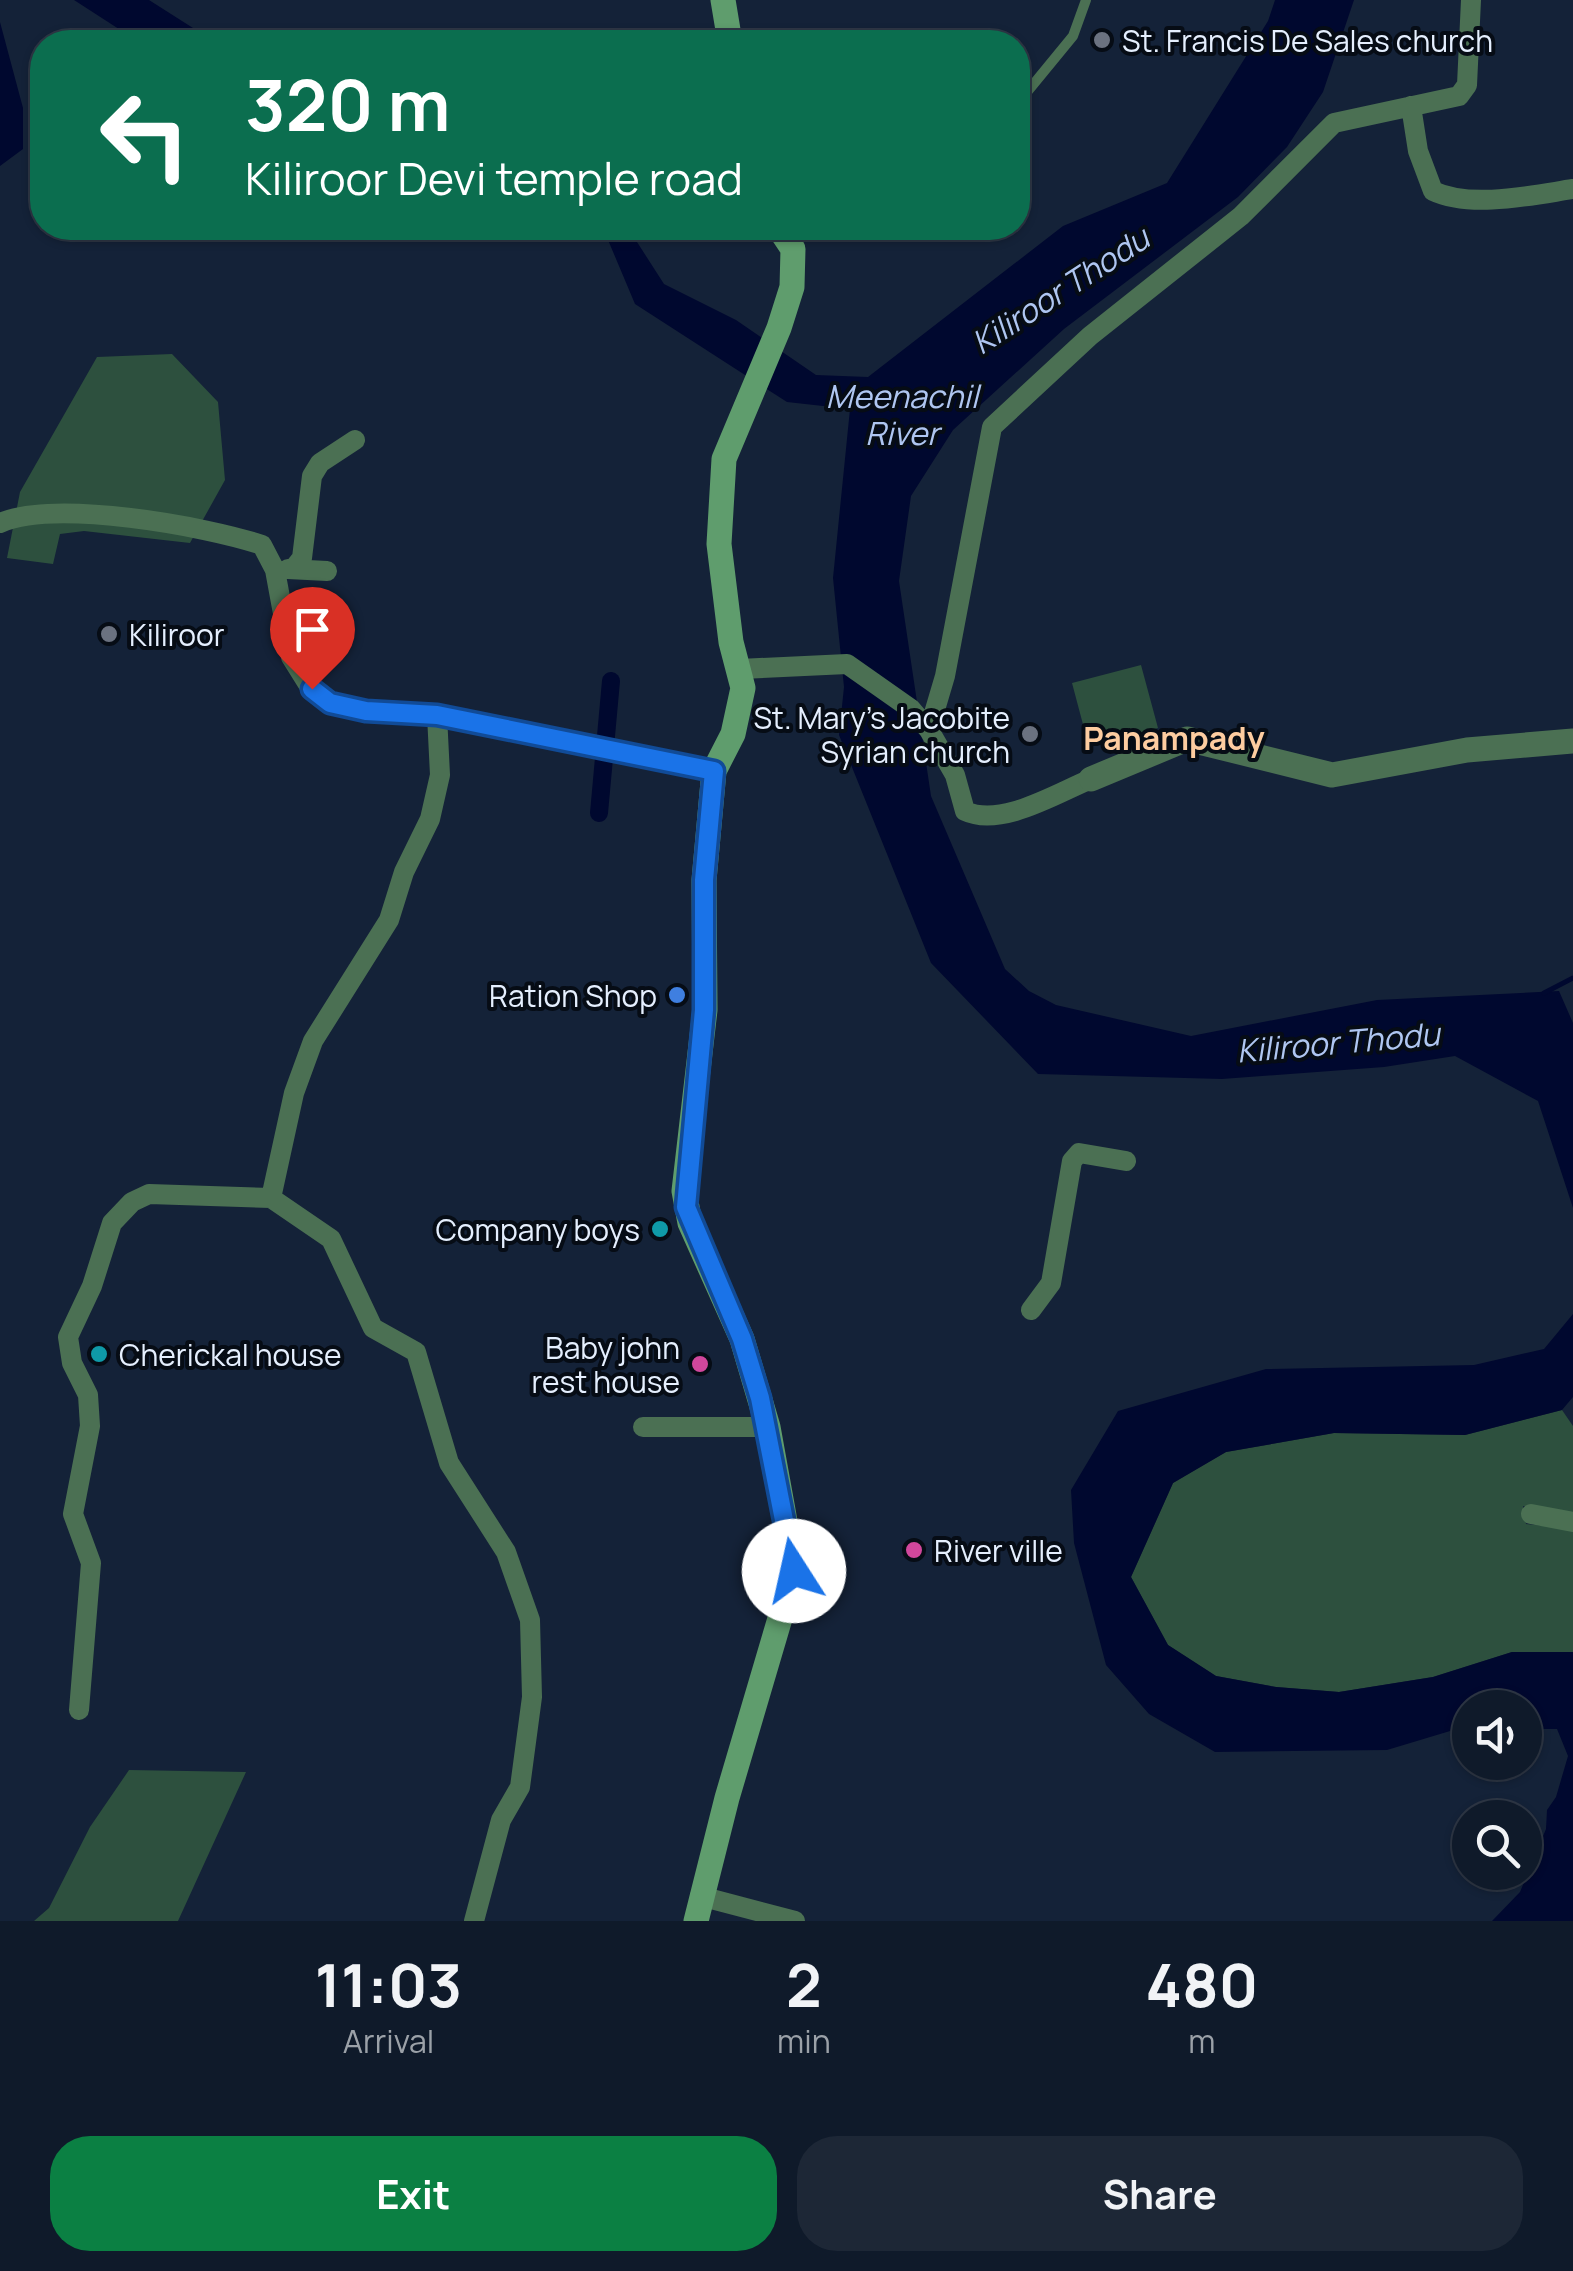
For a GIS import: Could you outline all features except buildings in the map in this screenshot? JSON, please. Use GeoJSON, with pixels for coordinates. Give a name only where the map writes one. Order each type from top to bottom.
{"type":"FeatureCollection","features":[{"type":"Feature","properties":{"kind":"main road"},"geometry":{"type":"LineString","coordinates":[[723,0],[728,30]]}},
{"type":"Feature","properties":{"kind":"main road"},"geometry":{"type":"LineString","coordinates":[[698,1909],[794,1571],[768,1426],[742,1339],[690,1222],[684,1191],[704,1010],[704,880],[714,771],[733,734],[743,688],[731,642],[719,544],[724,459],[780,328],[792,287],[793,248],[787,240]]}},
{"type":"Feature","properties":{"kind":"street"},"geometry":{"type":"LineString","coordinates":[[926,726],[945,676],[992,427],[1090,336],[1241,216],[1334,123],[1458,96],[1467,85],[1471,0]]}},
{"type":"Feature","properties":{"kind":"street"},"geometry":{"type":"LineString","coordinates":[[1412,106],[1418,151],[1434,191],[1445,196],[1486,198],[1573,189]]}},
{"type":"Feature","properties":{"kind":"street"},"geometry":{"type":"LineString","coordinates":[[294,568],[302,558],[312,476],[320,463],[355,440]]}},
{"type":"Feature","properties":{"kind":"street"},"geometry":{"type":"LineString","coordinates":[[0,523],[13,517],[78,514],[214,529],[262,545],[277,582],[291,657],[319,697],[366,711],[437,715],[714,771]]}},
{"type":"Feature","properties":{"kind":"street"},"geometry":{"type":"LineString","coordinates":[[277,582],[289,567],[327,571]]}},
{"type":"Feature","properties":{"kind":"street"},"geometry":{"type":"LineString","coordinates":[[740,669],[847,664],[910,709],[926,726],[955,775],[965,811],[980,818],[1019,808],[1187,739],[1332,775],[1467,750],[1573,741]]}},
{"type":"Feature","properties":{"kind":"street"},"geometry":{"type":"LineString","coordinates":[[271,1198],[294,1094],[313,1041],[388,920],[404,872],[430,819],[440,775],[437,715]]}},
{"type":"Feature","properties":{"kind":"street"},"geometry":{"type":"LineString","coordinates":[[1031,1310],[1051,1283],[1072,1160],[1079,1152],[1126,1160]]}},
{"type":"Feature","properties":{"kind":"street"},"geometry":{"type":"LineString","coordinates":[[80,1710],[90,1562],[73,1514],[90,1426],[88,1394],[72,1363],[68,1337],[92,1286],[112,1224],[132,1202],[149,1194],[271,1198],[331,1239],[373,1328],[416,1352],[449,1463],[506,1552],[530,1620],[532,1697],[520,1787],[501,1820],[474,1921]]}},
{"type":"Feature","properties":{"kind":"street"},"geometry":{"type":"LineString","coordinates":[[643,1427],[768,1426]]}},
{"type":"Feature","properties":{"kind":"street"},"geometry":{"type":"LineString","coordinates":[[1532,1514],[1573,1522]]}},
{"type":"Feature","properties":{"kind":"street"},"geometry":{"type":"LineString","coordinates":[[698,1909],[795,1921]]}},
{"type":"Feature","properties":{"kind":"lane"},"geometry":{"type":"LineString","coordinates":[[1030,89],[1074,36],[1086,0]]}},
{"type":"Feature","properties":{"kind":"green space"},"geometry":{"type":"Polygon","coordinates":[[[172,354],[218,402],[225,480],[190,543],[84,531],[60,534],[53,564],[7,558],[20,492],[97,357],[172,354]]]}},
{"type":"Feature","properties":{"kind":"green space"},"geometry":{"type":"Polygon","coordinates":[[[1141,665],[1158,728],[1089,747],[1072,683],[1141,665]]]}},
{"type":"Feature","properties":{"kind":"green space"},"geometry":{"type":"Polygon","coordinates":[[[1562,1410],[1573,1426],[1573,1516],[1523,1506],[1526,1524],[1573,1529],[1573,1652],[1512,1652],[1433,1677],[1339,1692],[1276,1687],[1216,1676],[1168,1645],[1131,1577],[1173,1483],[1226,1452],[1334,1433],[1465,1435],[1562,1410]]]}},
{"type":"Feature","properties":{"kind":"green space"},"geometry":{"type":"Polygon","coordinates":[[[129,1770],[246,1772],[178,1921],[34,1921],[49,1908],[90,1827],[129,1770]]]}},
{"type":"Feature","properties":{"kind":"water"},"geometry":{"type":"Polygon","coordinates":[[[74,0],[149,0],[196,30],[120,30],[74,0]]]}},
{"type":"Feature","properties":{"kind":"water","name":"Meenachil River"},"geometry":{"type":"Polygon","coordinates":[[[1275,0],[1354,0],[1323,92],[1287,147],[1238,197],[1064,329],[953,430],[911,496],[899,581],[931,796],[1005,969],[1029,991],[1056,1005],[1191,1036],[1377,1000],[1559,991],[1573,1023],[1573,1208],[1538,1101],[1455,1056],[1384,1067],[1222,1079],[1038,1074],[931,963],[839,735],[844,687],[833,578],[850,409],[787,402],[635,304],[608,240],[636,240],[664,284],[736,320],[816,375],[868,377],[1063,226],[1167,183],[1268,21],[1275,0]]]}},
{"type":"Feature","properties":{"kind":"water"},"geometry":{"type":"Polygon","coordinates":[[[0,22],[23,108],[23,149],[0,166],[0,22]]]}},
{"type":"Feature","properties":{"kind":"water"},"geometry":{"type":"Polygon","coordinates":[[[1573,1314],[1573,1397],[1562,1410],[1465,1435],[1334,1433],[1226,1452],[1173,1483],[1131,1577],[1168,1645],[1216,1676],[1276,1687],[1339,1692],[1433,1677],[1512,1652],[1573,1652],[1573,1921],[1492,1921],[1521,1890],[1542,1890],[1542,1839],[1547,1810],[1556,1797],[1568,1756],[1557,1729],[1542,1729],[1542,1690],[1452,1690],[1452,1730],[1387,1750],[1215,1752],[1149,1714],[1106,1665],[1074,1543],[1071,1490],[1118,1411],[1266,1369],[1474,1365],[1544,1349],[1573,1314]]]}},
{"type":"Feature","properties":{"kind":"waterway"},"geometry":{"type":"LineString","coordinates":[[599,813],[611,681]]}},
{"type":"Feature","properties":{"kind":"waterway"},"geometry":{"type":"LineString","coordinates":[[1544,993],[1573,978]]}},
{"type":"Feature","properties":{"kind":"place","name":"St. Francis De Sales church"},"geometry":{"type":"Point","coordinates":[1102,40]}},
{"type":"Feature","properties":{"kind":"place","name":"Kiliroor"},"geometry":{"type":"Point","coordinates":[109,634]}},
{"type":"Feature","properties":{"kind":"place","name":"St. Mary's Jacobite Syrian church"},"geometry":{"type":"Point","coordinates":[1030,734]}},
{"type":"Feature","properties":{"kind":"place","name":"Ration Shop"},"geometry":{"type":"Point","coordinates":[677,995]}},
{"type":"Feature","properties":{"kind":"place","name":"Company boys"},"geometry":{"type":"Point","coordinates":[660,1229]}},
{"type":"Feature","properties":{"kind":"place","name":"Cherickal house"},"geometry":{"type":"Point","coordinates":[99,1354]}},
{"type":"Feature","properties":{"kind":"place","name":"Baby john rest house"},"geometry":{"type":"Point","coordinates":[700,1364]}},
{"type":"Feature","properties":{"kind":"place","name":"River ville"},"geometry":{"type":"Point","coordinates":[914,1550]}},
{"type":"Feature","properties":{"kind":"district","name":"Panampady"},"geometry":{"type":"Point","coordinates":[1174,738]}},
{"type":"Feature","properties":{"kind":"route"},"geometry":{"type":"LineString","coordinates":[[312,689],[330,703],[366,711],[437,715],[714,771],[704,880],[707,970],[684,1191],[690,1222],[742,1339],[760,1398],[794,1571]]}},
{"type":"Feature","properties":{"kind":"water label","name":"Kiliroor Thodu"},"geometry":{"type":"Point","coordinates":[1060,290]}},
{"type":"Feature","properties":{"kind":"water label","name":"Kiliroor Thodu"},"geometry":{"type":"Point","coordinates":[1338,1042]}}]}
